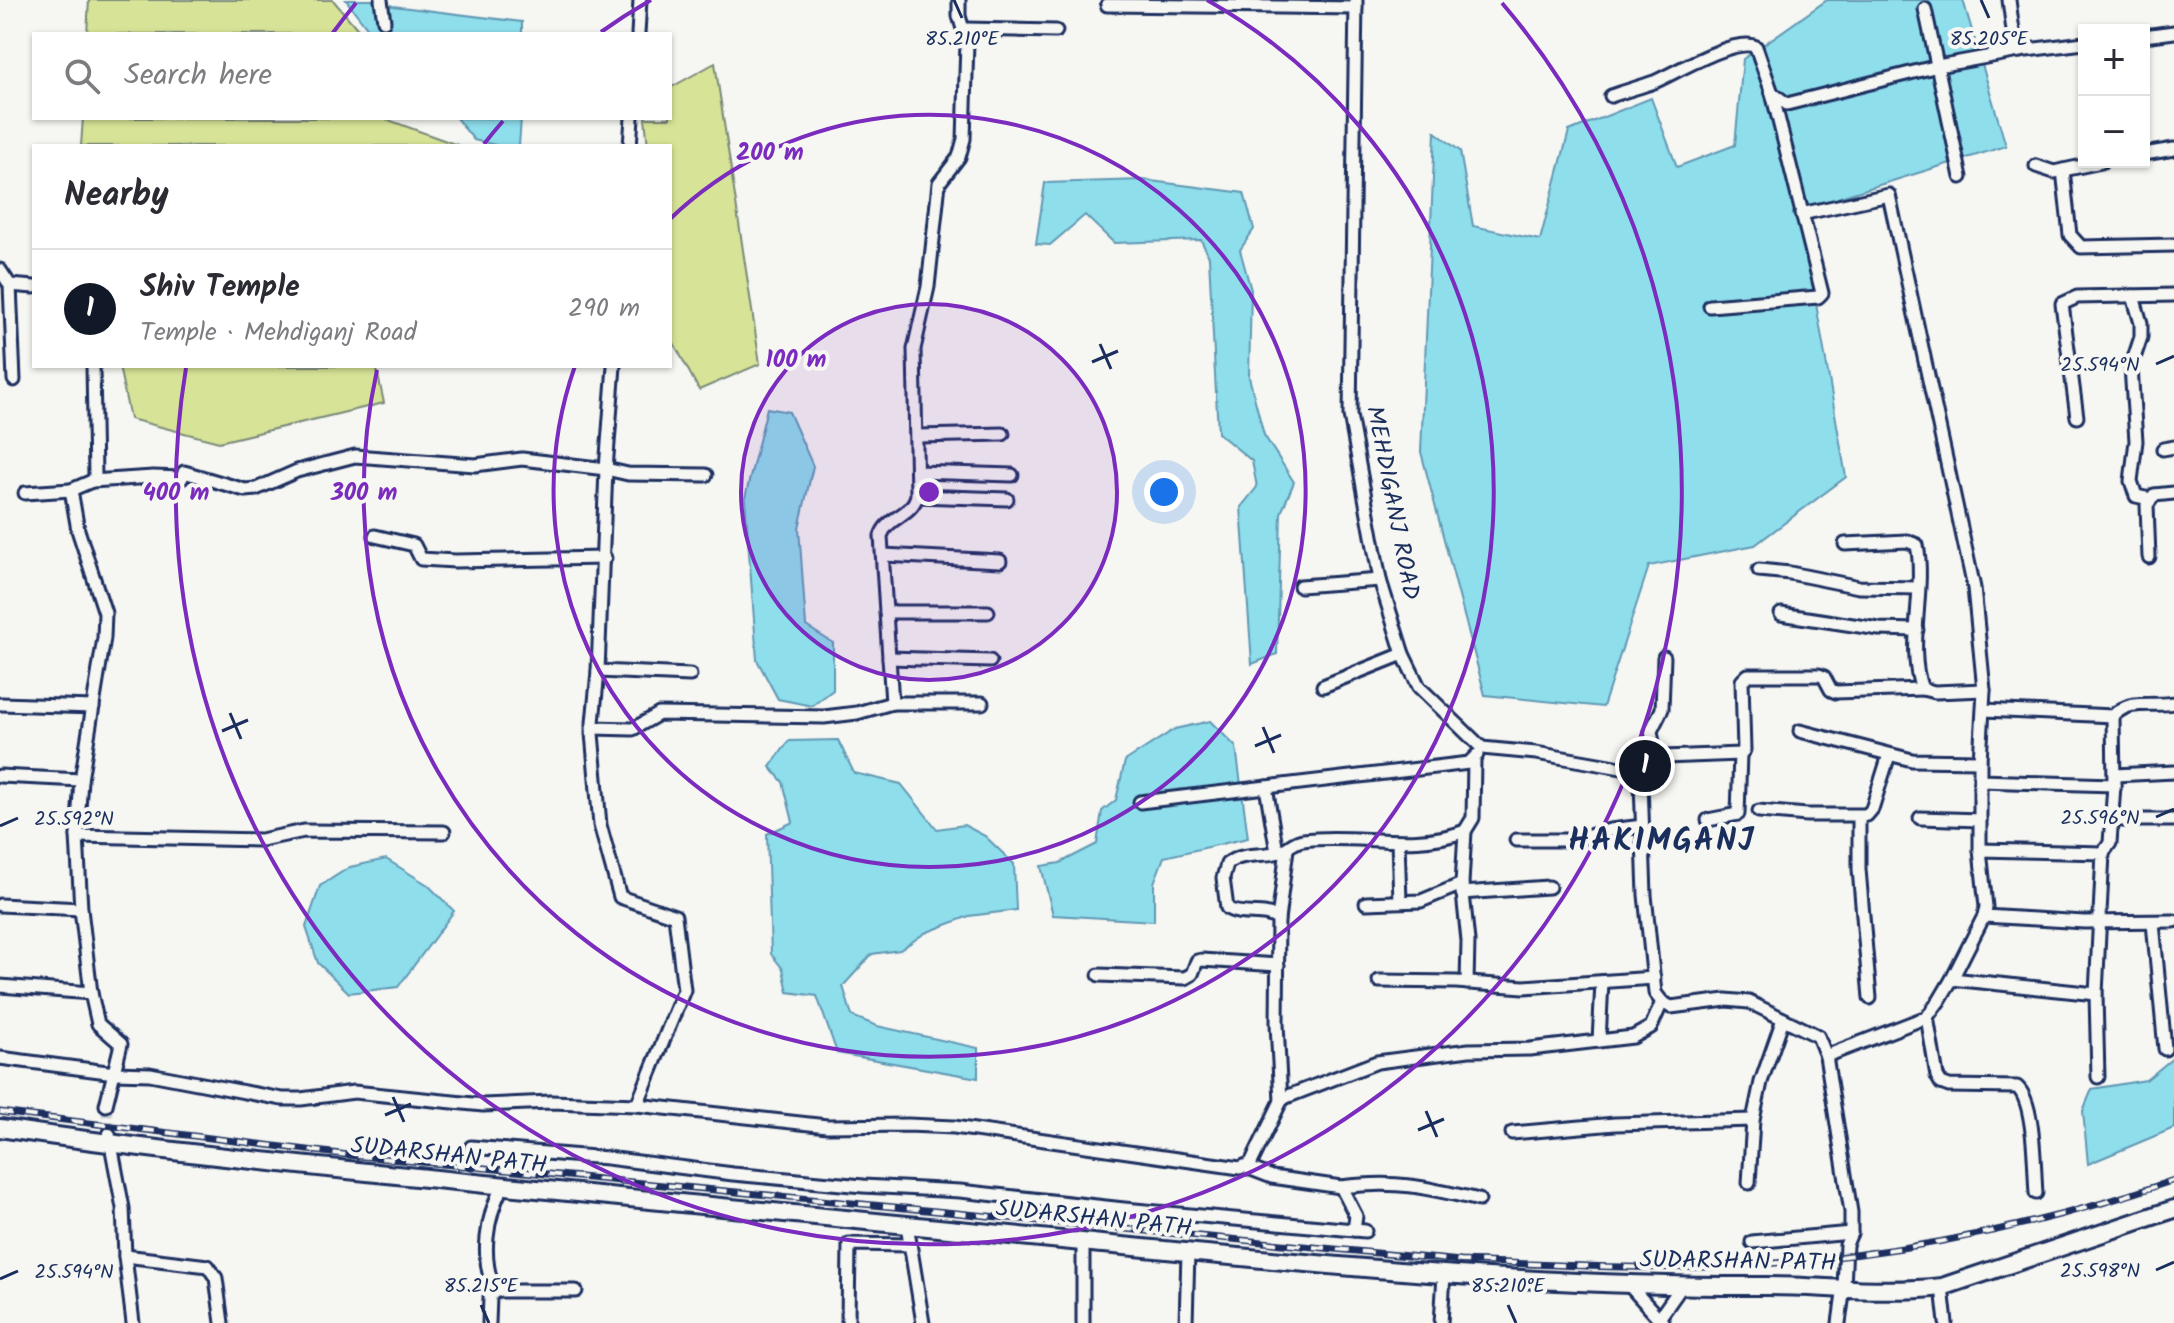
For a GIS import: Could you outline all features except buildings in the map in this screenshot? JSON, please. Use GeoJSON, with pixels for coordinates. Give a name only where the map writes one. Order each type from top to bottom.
{"type":"FeatureCollection","features":[{"type":"Feature","properties":{"kind":"main road","name":"SUDARSHAN PATH"},"geometry":{"type":"LineString","coordinates":[[0,1128],[503,1185],[1188,1252],[1444,1275],[1681,1287],[1913,1290],[1942,1287],[2174,1209]]}},
{"type":"Feature","properties":{"kind":"street"},"geometry":{"type":"LineString","coordinates":[[381,0],[384,21]]}},
{"type":"Feature","properties":{"kind":"street"},"geometry":{"type":"LineString","coordinates":[[638,32],[640,0]]}},
{"type":"Feature","properties":{"kind":"street"},"geometry":{"type":"LineString","coordinates":[[892,703],[882,530],[914,506],[917,496],[914,349],[928,287],[939,183],[963,150],[967,42],[959,16],[959,0]]}},
{"type":"Feature","properties":{"kind":"street"},"geometry":{"type":"LineString","coordinates":[[2009,0],[2019,51]]}},
{"type":"Feature","properties":{"kind":"street"},"geometry":{"type":"LineString","coordinates":[[1107,5],[1356,4]]}},
{"type":"Feature","properties":{"kind":"street","name":"MEHDIGANJ ROAD"},"geometry":{"type":"LineString","coordinates":[[1356,4],[1350,415],[1380,580],[1403,654],[1419,687],[1482,748]]}},
{"type":"Feature","properties":{"kind":"street"},"geometry":{"type":"LineString","coordinates":[[1925,9],[1961,177]]}},
{"type":"Feature","properties":{"kind":"street"},"geometry":{"type":"LineString","coordinates":[[965,29],[1056,31]]}},
{"type":"Feature","properties":{"kind":"street"},"geometry":{"type":"LineString","coordinates":[[2150,35],[2174,32]]}},
{"type":"Feature","properties":{"kind":"street"},"geometry":{"type":"LineString","coordinates":[[1611,96],[1746,44],[1756,47],[1772,93],[1822,293],[1818,297],[1710,306]]}},
{"type":"Feature","properties":{"kind":"street"},"geometry":{"type":"LineString","coordinates":[[1772,93],[1787,104],[1795,104],[1938,66],[2078,44]]}},
{"type":"Feature","properties":{"kind":"street"},"geometry":{"type":"LineString","coordinates":[[630,144],[632,120]]}},
{"type":"Feature","properties":{"kind":"street"},"geometry":{"type":"LineString","coordinates":[[2150,153],[2174,149]]}},
{"type":"Feature","properties":{"kind":"street"},"geometry":{"type":"LineString","coordinates":[[2036,166],[2054,172],[2078,167]]}},
{"type":"Feature","properties":{"kind":"street"},"geometry":{"type":"LineString","coordinates":[[2063,170],[2070,235],[2081,247],[2174,245]]}},
{"type":"Feature","properties":{"kind":"street"},"geometry":{"type":"LineString","coordinates":[[1801,214],[1889,195],[1939,432],[1961,517],[1974,588],[1984,690],[1980,761],[1980,850],[1986,898],[1984,916],[1952,979],[1927,1017],[1826,1056]]}},
{"type":"Feature","properties":{"kind":"street"},"geometry":{"type":"LineString","coordinates":[[0,270],[10,285],[14,380]]}},
{"type":"Feature","properties":{"kind":"street"},"geometry":{"type":"LineString","coordinates":[[10,285],[32,287]]}},
{"type":"Feature","properties":{"kind":"street"},"geometry":{"type":"LineString","coordinates":[[2077,417],[2062,304],[2077,297],[2174,295]]}},
{"type":"Feature","properties":{"kind":"street"},"geometry":{"type":"LineString","coordinates":[[2133,296],[2141,323],[2141,337],[2131,367],[2136,441],[2131,481],[2136,496],[2150,499]]}},
{"type":"Feature","properties":{"kind":"street"},"geometry":{"type":"LineString","coordinates":[[92,481],[95,477],[96,430],[93,368]]}},
{"type":"Feature","properties":{"kind":"street"},"geometry":{"type":"LineString","coordinates":[[614,368],[606,469],[605,558],[592,728],[600,825],[617,891],[626,901],[672,913],[676,919],[684,990],[637,1105]]}},
{"type":"Feature","properties":{"kind":"street"},"geometry":{"type":"LineString","coordinates":[[918,436],[1003,434]]}},
{"type":"Feature","properties":{"kind":"street"},"geometry":{"type":"LineString","coordinates":[[25,493],[71,490],[92,481],[183,475],[245,490],[256,489],[297,471],[355,456],[475,465],[522,459],[628,474],[706,475]]}},
{"type":"Feature","properties":{"kind":"street"},"geometry":{"type":"LineString","coordinates":[[918,472],[1012,475]]}},
{"type":"Feature","properties":{"kind":"street"},"geometry":{"type":"LineString","coordinates":[[71,490],[78,530],[105,613],[104,638],[81,780],[77,836],[81,909],[91,993],[98,1024],[121,1044],[106,1105]]}},
{"type":"Feature","properties":{"kind":"street"},"geometry":{"type":"LineString","coordinates":[[2149,557],[2147,505],[2150,499],[2162,493],[2174,493]]}},
{"type":"Feature","properties":{"kind":"street"},"geometry":{"type":"LineString","coordinates":[[917,496],[1007,499]]}},
{"type":"Feature","properties":{"kind":"street"},"geometry":{"type":"LineString","coordinates":[[375,536],[414,545],[421,559],[605,558]]}},
{"type":"Feature","properties":{"kind":"street"},"geometry":{"type":"LineString","coordinates":[[1845,544],[1914,542],[1918,551],[1917,630],[1922,689]]}},
{"type":"Feature","properties":{"kind":"street"},"geometry":{"type":"LineString","coordinates":[[883,555],[1000,561]]}},
{"type":"Feature","properties":{"kind":"street"},"geometry":{"type":"LineString","coordinates":[[1759,570],[1859,587],[1918,588]]}},
{"type":"Feature","properties":{"kind":"street"},"geometry":{"type":"LineString","coordinates":[[1300,586],[1380,580]]}},
{"type":"Feature","properties":{"kind":"street"},"geometry":{"type":"LineString","coordinates":[[886,612],[988,612]]}},
{"type":"Feature","properties":{"kind":"street"},"geometry":{"type":"LineString","coordinates":[[1781,614],[1879,629],[1917,630]]}},
{"type":"Feature","properties":{"kind":"street"},"geometry":{"type":"LineString","coordinates":[[1323,686],[1403,654]]}},
{"type":"Feature","properties":{"kind":"street"},"geometry":{"type":"LineString","coordinates":[[1660,759],[1654,749],[1651,731],[1662,709],[1664,657]]}},
{"type":"Feature","properties":{"kind":"street"},"geometry":{"type":"LineString","coordinates":[[889,658],[990,661]]}},
{"type":"Feature","properties":{"kind":"street"},"geometry":{"type":"LineString","coordinates":[[598,671],[690,675]]}},
{"type":"Feature","properties":{"kind":"street"},"geometry":{"type":"LineString","coordinates":[[1708,820],[1738,814],[1740,754],[1744,750],[1745,729],[1742,681],[1748,675],[1819,675],[1836,692],[1984,690]]}},
{"type":"Feature","properties":{"kind":"street"},"geometry":{"type":"LineString","coordinates":[[592,728],[633,729],[659,714],[840,716],[892,703],[982,703]]}},
{"type":"Feature","properties":{"kind":"street"},"geometry":{"type":"LineString","coordinates":[[2098,1077],[2096,994],[2103,853],[2110,843],[2112,820],[2113,716],[2131,704],[2174,703]]}},
{"type":"Feature","properties":{"kind":"street"},"geometry":{"type":"LineString","coordinates":[[1,704],[93,707]]}},
{"type":"Feature","properties":{"kind":"street"},"geometry":{"type":"LineString","coordinates":[[1984,710],[2113,716]]}},
{"type":"Feature","properties":{"kind":"street"},"geometry":{"type":"LineString","coordinates":[[1800,731],[1912,760],[1980,761]]}},
{"type":"Feature","properties":{"kind":"street"},"geometry":{"type":"LineString","coordinates":[[1467,983],[1468,941],[1462,889],[1465,831],[1473,818],[1474,761],[1482,748],[1536,753],[1627,769],[1641,783],[1645,895],[1655,993],[1671,1007],[1726,1000],[1749,1002],[1812,1031],[1821,1042],[1826,1056],[1851,1212],[1839,1323]]}},
{"type":"Feature","properties":{"kind":"street"},"geometry":{"type":"LineString","coordinates":[[1641,783],[1653,772],[1660,759],[1670,756],[1740,754]]}},
{"type":"Feature","properties":{"kind":"street"},"geometry":{"type":"LineString","coordinates":[[1759,811],[1867,815],[1872,809],[1889,755]]}},
{"type":"Feature","properties":{"kind":"street"},"geometry":{"type":"LineString","coordinates":[[1140,802],[1474,761]]}},
{"type":"Feature","properties":{"kind":"street"},"geometry":{"type":"LineString","coordinates":[[1980,781],[2114,780],[2174,772]]}},
{"type":"Feature","properties":{"kind":"street"},"geometry":{"type":"LineString","coordinates":[[0,776],[81,780]]}},
{"type":"Feature","properties":{"kind":"street"},"geometry":{"type":"LineString","coordinates":[[1246,1167],[1251,1163],[1281,1101],[1277,1024],[1282,850],[1266,787]]}},
{"type":"Feature","properties":{"kind":"street"},"geometry":{"type":"LineString","coordinates":[[1859,817],[1859,869],[1870,998]]}},
{"type":"Feature","properties":{"kind":"street"},"geometry":{"type":"LineString","coordinates":[[1920,818],[1980,820]]}},
{"type":"Feature","properties":{"kind":"street"},"geometry":{"type":"LineString","coordinates":[[2112,820],[2174,820]]}},
{"type":"Feature","properties":{"kind":"street"},"geometry":{"type":"LineString","coordinates":[[1516,840],[1575,840],[1610,830],[1643,826]]}},
{"type":"Feature","properties":{"kind":"street"},"geometry":{"type":"LineString","coordinates":[[77,836],[261,840],[304,831],[444,832]]}},
{"type":"Feature","properties":{"kind":"street"},"geometry":{"type":"LineString","coordinates":[[1278,920],[1270,915],[1230,911],[1225,901],[1223,878],[1230,860],[1282,850],[1304,840],[1398,841],[1455,835],[1465,831]]}},
{"type":"Feature","properties":{"kind":"street"},"geometry":{"type":"LineString","coordinates":[[1398,841],[1400,901]]}},
{"type":"Feature","properties":{"kind":"street"},"geometry":{"type":"LineString","coordinates":[[1980,850],[2103,853]]}},
{"type":"Feature","properties":{"kind":"street"},"geometry":{"type":"LineString","coordinates":[[1366,903],[1421,901],[1462,889],[1549,887]]}},
{"type":"Feature","properties":{"kind":"street"},"geometry":{"type":"LineString","coordinates":[[0,905],[81,909]]}},
{"type":"Feature","properties":{"kind":"street"},"geometry":{"type":"LineString","coordinates":[[1984,916],[2101,922],[2174,921]]}},
{"type":"Feature","properties":{"kind":"street"},"geometry":{"type":"LineString","coordinates":[[2153,923],[2165,1049]]}},
{"type":"Feature","properties":{"kind":"street"},"geometry":{"type":"LineString","coordinates":[[1099,975],[1185,978],[1192,974],[1197,961],[1202,960],[1278,965]]}},
{"type":"Feature","properties":{"kind":"street"},"geometry":{"type":"LineString","coordinates":[[1379,981],[1524,987],[1654,978]]}},
{"type":"Feature","properties":{"kind":"street"},"geometry":{"type":"LineString","coordinates":[[1952,979],[2096,994]]}},
{"type":"Feature","properties":{"kind":"street"},"geometry":{"type":"LineString","coordinates":[[1599,1041],[1602,982]]}},
{"type":"Feature","properties":{"kind":"street"},"geometry":{"type":"LineString","coordinates":[[0,986],[91,993]]}},
{"type":"Feature","properties":{"kind":"street"},"geometry":{"type":"LineString","coordinates":[[1281,1101],[1377,1062],[1469,1050],[1530,1049],[1644,1033],[1651,1027],[1662,1002]]}},
{"type":"Feature","properties":{"kind":"street"},"geometry":{"type":"LineString","coordinates":[[1927,1017],[1937,1076],[1941,1083],[1949,1086],[2017,1087],[2022,1090],[2031,1131],[2036,1193]]}},
{"type":"Feature","properties":{"kind":"street"},"geometry":{"type":"LineString","coordinates":[[1749,1183],[1753,1120],[1761,1082],[1783,1019]]}},
{"type":"Feature","properties":{"kind":"street"},"geometry":{"type":"LineString","coordinates":[[0,1058],[179,1079],[282,1099],[354,1092],[483,1105],[551,1102],[637,1105],[711,1111],[801,1124],[954,1127],[1057,1140],[1232,1169],[1246,1167],[1272,1177],[1341,1187],[1397,1183],[1479,1200]]}},
{"type":"Feature","properties":{"kind":"street"},"geometry":{"type":"LineString","coordinates":[[1512,1133],[1615,1124],[1753,1120]]}},
{"type":"Feature","properties":{"kind":"street"},"geometry":{"type":"LineString","coordinates":[[109,1139],[123,1208],[133,1323]]}},
{"type":"Feature","properties":{"kind":"street"},"geometry":{"type":"LineString","coordinates":[[471,1147],[607,1158],[733,1174],[960,1191],[1360,1230],[1341,1187]]}},
{"type":"Feature","properties":{"kind":"street"},"geometry":{"type":"LineString","coordinates":[[495,1291],[485,1266],[492,1211],[503,1185]]}},
{"type":"Feature","properties":{"kind":"street"},"geometry":{"type":"LineString","coordinates":[[873,1222],[876,1244]]}},
{"type":"Feature","properties":{"kind":"street"},"geometry":{"type":"LineString","coordinates":[[907,1225],[923,1323]]}},
{"type":"Feature","properties":{"kind":"street"},"geometry":{"type":"LineString","coordinates":[[1752,1242],[1851,1233]]}},
{"type":"Feature","properties":{"kind":"street"},"geometry":{"type":"LineString","coordinates":[[1083,1242],[1083,1323]]}},
{"type":"Feature","properties":{"kind":"street"},"geometry":{"type":"LineString","coordinates":[[848,1323],[849,1244],[910,1245]]}},
{"type":"Feature","properties":{"kind":"street"},"geometry":{"type":"LineString","coordinates":[[1186,1323],[1188,1252]]}},
{"type":"Feature","properties":{"kind":"street"},"geometry":{"type":"LineString","coordinates":[[125,1256],[208,1266],[216,1278],[222,1323]]}},
{"type":"Feature","properties":{"kind":"street"},"geometry":{"type":"LineString","coordinates":[[1441,1323],[1444,1275]]}},
{"type":"Feature","properties":{"kind":"street"},"geometry":{"type":"LineString","coordinates":[[1629,1285],[1662,1320],[1681,1287]]}},
{"type":"Feature","properties":{"kind":"street"},"geometry":{"type":"LineString","coordinates":[[1942,1287],[1946,1323]]}},
{"type":"Feature","properties":{"kind":"street"},"geometry":{"type":"LineString","coordinates":[[495,1291],[576,1291]]}},
{"type":"Feature","properties":{"kind":"street"},"geometry":{"type":"LineString","coordinates":[[489,1323],[490,1297],[495,1291]]}},
{"type":"Feature","properties":{"kind":"green space"},"geometry":{"type":"Polygon","coordinates":[[[89,0],[333,0],[360,32],[87,32],[89,0]]]}},
{"type":"Feature","properties":{"kind":"green space"},"geometry":{"type":"Polygon","coordinates":[[[715,63],[760,364],[699,390],[672,340],[672,144],[648,144],[645,120],[672,120],[672,87],[715,63]]]}},
{"type":"Feature","properties":{"kind":"green space"},"geometry":{"type":"Polygon","coordinates":[[[83,120],[388,120],[454,144],[81,144],[83,120]]]}},
{"type":"Feature","properties":{"kind":"green space"},"geometry":{"type":"Polygon","coordinates":[[[119,368],[376,368],[384,403],[219,442],[130,419],[119,368]]]}},
{"type":"Feature","properties":{"kind":"water"},"geometry":{"type":"Polygon","coordinates":[[[346,0],[373,0],[393,6],[522,22],[522,32],[370,32],[346,0]]]}},
{"type":"Feature","properties":{"kind":"water"},"geometry":{"type":"Polygon","coordinates":[[[1827,0],[1963,0],[2006,146],[1840,197],[1801,217],[1846,477],[1755,545],[1649,566],[1603,707],[1485,695],[1421,452],[1435,132],[1460,151],[1473,226],[1540,240],[1569,131],[1651,98],[1677,167],[1735,145],[1743,59],[1827,0]]]}},
{"type":"Feature","properties":{"kind":"water"},"geometry":{"type":"Polygon","coordinates":[[[458,120],[521,120],[519,144],[491,144],[474,140],[458,120]]]}},
{"type":"Feature","properties":{"kind":"water"},"geometry":{"type":"Polygon","coordinates":[[[1143,180],[1244,193],[1254,229],[1240,250],[1251,290],[1249,377],[1264,435],[1294,482],[1281,513],[1277,654],[1252,664],[1241,507],[1257,487],[1252,461],[1218,433],[1209,257],[1201,240],[1114,243],[1085,215],[1050,245],[1036,244],[1045,183],[1143,180]]]}},
{"type":"Feature","properties":{"kind":"water"},"geometry":{"type":"Polygon","coordinates":[[[767,408],[789,412],[813,466],[799,528],[806,626],[833,643],[833,690],[812,706],[778,699],[757,660],[745,498],[767,408]]]}},
{"type":"Feature","properties":{"kind":"water"},"geometry":{"type":"Polygon","coordinates":[[[1210,721],[1236,747],[1248,838],[1164,857],[1154,883],[1154,921],[1053,915],[1041,866],[1060,863],[1097,844],[1102,811],[1116,800],[1125,761],[1175,729],[1210,721]]]}},
{"type":"Feature","properties":{"kind":"water"},"geometry":{"type":"Polygon","coordinates":[[[838,740],[854,773],[901,784],[937,829],[964,825],[985,836],[1014,864],[1016,910],[969,916],[925,933],[900,950],[872,954],[843,986],[852,1016],[877,1026],[978,1048],[978,1078],[837,1053],[817,996],[788,992],[783,969],[771,954],[767,834],[793,822],[783,782],[770,767],[789,741],[838,740]]]}},
{"type":"Feature","properties":{"kind":"water"},"geometry":{"type":"Polygon","coordinates":[[[386,859],[428,885],[454,911],[398,987],[349,993],[318,963],[306,927],[320,886],[350,867],[386,859]]]}},
{"type":"Feature","properties":{"kind":"water"},"geometry":{"type":"Polygon","coordinates":[[[2174,1057],[2174,1128],[2088,1164],[2083,1111],[2092,1089],[2146,1080],[2174,1057]]]}},
{"type":"Feature","properties":{"kind":"tunnel"},"geometry":{"type":"LineString","coordinates":[[106,1105],[109,1134]]}},
{"type":"Feature","properties":{"kind":"railway"},"geometry":{"type":"LineString","coordinates":[[0,1112],[348,1155],[1461,1261],[1582,1266],[1704,1267],[1823,1259],[1883,1251],[2060,1215],[2174,1180]]}},
{"type":"Feature","properties":{"kind":"place","name":"Shiv Temple"},"geometry":{"type":"Point","coordinates":[1645,766]}},
{"type":"Feature","properties":{"kind":"district","name":"HAKIMGANJ"},"geometry":{"type":"Point","coordinates":[1662,841]}}]}
